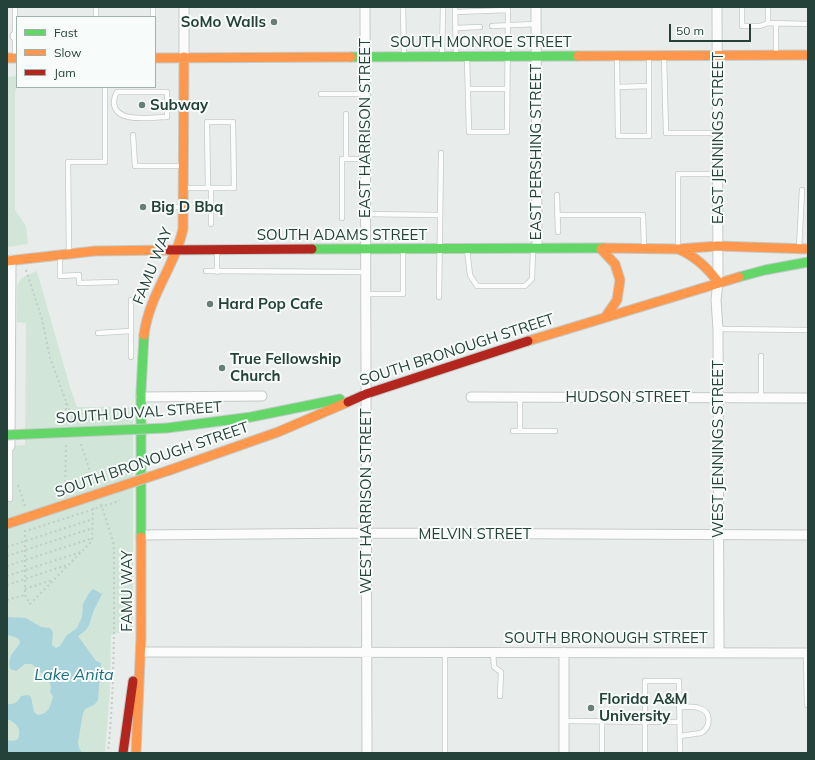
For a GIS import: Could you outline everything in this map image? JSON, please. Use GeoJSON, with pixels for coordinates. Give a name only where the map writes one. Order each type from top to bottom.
{"type":"FeatureCollection","features":[{"type":"Feature","properties":{"kind":"main road","name":"SOUTH MONROE STREET"},"geometry":{"type":"LineString","coordinates":[[156,58],[808,55]]}},
{"type":"Feature","properties":{"kind":"main road","name":"FAMU WAY"},"geometry":{"type":"LineString","coordinates":[[136,753],[139,721],[141,652],[141,397],[143,347],[145,327],[150,307],[183,235],[184,57]]}},
{"type":"Feature","properties":{"kind":"main road","name":"SOUTH ADAMS STREET"},"geometry":{"type":"LineString","coordinates":[[9,260],[65,254],[129,250],[535,248],[678,249],[718,246],[804,249]]}},
{"type":"Feature","properties":{"kind":"main road"},"geometry":{"type":"LineString","coordinates":[[601,249],[615,264],[620,280],[617,300],[606,316]]}},
{"type":"Feature","properties":{"kind":"main road","name":"SOUTH ADAMS STREET"},"geometry":{"type":"LineString","coordinates":[[678,249],[698,259],[718,282]]}},
{"type":"Feature","properties":{"kind":"main road","name":"SOUTH BRONOUGH STREET"},"geometry":{"type":"LineString","coordinates":[[7,524],[170,470],[278,432],[366,394],[606,316],[718,282],[766,270],[808,262]]}},
{"type":"Feature","properties":{"kind":"main road","name":"SOUTH DUVAL STREET"},"geometry":{"type":"LineString","coordinates":[[7,435],[167,428],[251,418],[366,394]]}},
{"type":"Feature","properties":{"kind":"main road","name":"FAMU WAY"},"geometry":{"type":"LineString","coordinates":[[123,753],[129,706],[141,652]]}},
{"type":"Feature","properties":{"kind":"street"},"geometry":{"type":"LineString","coordinates":[[184,7],[184,57]]}},
{"type":"Feature","properties":{"kind":"street","name":"EAST HARRISON STREET"},"geometry":{"type":"LineString","coordinates":[[365,7],[366,250]]}},
{"type":"Feature","properties":{"kind":"street","name":"EAST PERSHING STREET"},"geometry":{"type":"LineString","coordinates":[[535,248],[536,7]]}},
{"type":"Feature","properties":{"kind":"street","name":"EAST JENNINGS STREET"},"geometry":{"type":"LineString","coordinates":[[718,7],[718,246]]}},
{"type":"Feature","properties":{"kind":"street","name":"WEST JENNINGS STREET"},"geometry":{"type":"LineString","coordinates":[[718,246],[718,282],[716,300],[718,329],[719,653]]}},
{"type":"Feature","properties":{"kind":"street","name":"WEST HARRISON STREET"},"geometry":{"type":"LineString","coordinates":[[366,250],[367,753]]}},
{"type":"Feature","properties":{"kind":"street"},"geometry":{"type":"LineString","coordinates":[[9,260],[10,446]]}},
{"type":"Feature","properties":{"kind":"street"},"geometry":{"type":"LineString","coordinates":[[141,397],[262,396]]}},
{"type":"Feature","properties":{"kind":"street","name":"HUDSON STREET"},"geometry":{"type":"LineString","coordinates":[[471,397],[808,398]]}},
{"type":"Feature","properties":{"kind":"street","name":"MELVIN STREET"},"geometry":{"type":"LineString","coordinates":[[142,535],[366,533],[808,535]]}},
{"type":"Feature","properties":{"kind":"street","name":"SOUTH BRONOUGH STREET"},"geometry":{"type":"LineString","coordinates":[[141,652],[807,652]]}},
{"type":"Feature","properties":{"kind":"street"},"geometry":{"type":"LineString","coordinates":[[564,652],[564,753]]}},
{"type":"Feature","properties":{"kind":"lane"},"geometry":{"type":"LineString","coordinates":[[13,58],[16,36],[15,7]]}},
{"type":"Feature","properties":{"kind":"lane"},"geometry":{"type":"LineString","coordinates":[[403,7],[404,56]]}},
{"type":"Feature","properties":{"kind":"lane"},"geometry":{"type":"LineString","coordinates":[[442,56],[443,7]]}},
{"type":"Feature","properties":{"kind":"lane"},"geometry":{"type":"LineString","coordinates":[[742,7],[742,26],[760,26],[768,23],[808,24]]}},
{"type":"Feature","properties":{"kind":"lane"},"geometry":{"type":"LineString","coordinates":[[768,7],[768,23]]}},
{"type":"Feature","properties":{"kind":"lane"},"geometry":{"type":"LineString","coordinates":[[456,56],[455,10],[508,9],[507,132],[469,132],[467,56]]}},
{"type":"Feature","properties":{"kind":"lane"},"geometry":{"type":"LineString","coordinates":[[776,23],[776,55]]}},
{"type":"Feature","properties":{"kind":"lane"},"geometry":{"type":"LineString","coordinates":[[492,26],[536,24]]}},
{"type":"Feature","properties":{"kind":"lane"},"geometry":{"type":"LineString","coordinates":[[455,28],[480,27]]}},
{"type":"Feature","properties":{"kind":"lane"},"geometry":{"type":"LineString","coordinates":[[456,41],[508,41]]}},
{"type":"Feature","properties":{"kind":"lane"},"geometry":{"type":"LineString","coordinates":[[617,55],[618,136],[649,136],[649,55]]}},
{"type":"Feature","properties":{"kind":"lane"},"geometry":{"type":"LineString","coordinates":[[664,55],[666,133],[718,133]]}},
{"type":"Feature","properties":{"kind":"lane"},"geometry":{"type":"LineString","coordinates":[[618,87],[649,86]]}},
{"type":"Feature","properties":{"kind":"lane"},"geometry":{"type":"LineString","coordinates":[[105,88],[105,162],[68,162],[65,254],[60,276],[79,275],[79,283],[116,282]]}},
{"type":"Feature","properties":{"kind":"lane"},"geometry":{"type":"LineString","coordinates":[[468,89],[507,89]]}},
{"type":"Feature","properties":{"kind":"lane"},"geometry":{"type":"LineString","coordinates":[[117,92],[167,92],[167,107],[167,117],[126,118],[118,113],[114,106],[114,99],[117,92]]}},
{"type":"Feature","properties":{"kind":"lane"},"geometry":{"type":"LineString","coordinates":[[321,94],[365,94]]}},
{"type":"Feature","properties":{"kind":"lane"},"geometry":{"type":"LineString","coordinates":[[167,107],[184,106]]}},
{"type":"Feature","properties":{"kind":"lane"},"geometry":{"type":"LineString","coordinates":[[346,114],[346,159]]}},
{"type":"Feature","properties":{"kind":"lane"},"geometry":{"type":"LineString","coordinates":[[184,188],[209,188],[234,188],[233,122],[207,122],[209,188],[211,224]]}},
{"type":"Feature","properties":{"kind":"lane"},"geometry":{"type":"LineString","coordinates":[[133,135],[135,166],[184,166]]}},
{"type":"Feature","properties":{"kind":"lane"},"geometry":{"type":"LineString","coordinates":[[439,297],[441,153]]}},
{"type":"Feature","properties":{"kind":"lane"},"geometry":{"type":"LineString","coordinates":[[342,218],[342,159],[365,159]]}},
{"type":"Feature","properties":{"kind":"lane"},"geometry":{"type":"LineString","coordinates":[[678,249],[678,174],[718,174]]}},
{"type":"Feature","properties":{"kind":"lane"},"geometry":{"type":"LineString","coordinates":[[802,190],[804,249]]}},
{"type":"Feature","properties":{"kind":"lane"},"geometry":{"type":"LineString","coordinates":[[557,195],[558,232]]}},
{"type":"Feature","properties":{"kind":"lane"},"geometry":{"type":"LineString","coordinates":[[154,207],[184,207]]}},
{"type":"Feature","properties":{"kind":"lane"},"geometry":{"type":"LineString","coordinates":[[365,214],[440,215]]}},
{"type":"Feature","properties":{"kind":"lane"},"geometry":{"type":"LineString","coordinates":[[557,215],[644,214],[644,249]]}},
{"type":"Feature","properties":{"kind":"lane"},"geometry":{"type":"LineString","coordinates":[[467,249],[470,275],[477,286],[525,286],[532,280],[535,248]]}},
{"type":"Feature","properties":{"kind":"lane"},"geometry":{"type":"LineString","coordinates":[[366,294],[403,294],[403,249]]}},
{"type":"Feature","properties":{"kind":"lane"},"geometry":{"type":"LineString","coordinates":[[217,250],[217,272]]}},
{"type":"Feature","properties":{"kind":"lane"},"geometry":{"type":"LineString","coordinates":[[206,271],[366,272]]}},
{"type":"Feature","properties":{"kind":"lane"},"geometry":{"type":"LineString","coordinates":[[131,300],[131,357]]}},
{"type":"Feature","properties":{"kind":"lane"},"geometry":{"type":"LineString","coordinates":[[718,329],[808,330]]}},
{"type":"Feature","properties":{"kind":"lane"},"geometry":{"type":"LineString","coordinates":[[98,333],[131,332]]}},
{"type":"Feature","properties":{"kind":"lane"},"geometry":{"type":"LineString","coordinates":[[131,347],[143,347]]}},
{"type":"Feature","properties":{"kind":"lane"},"geometry":{"type":"LineString","coordinates":[[761,356],[761,397]]}},
{"type":"Feature","properties":{"kind":"lane"},"geometry":{"type":"LineString","coordinates":[[520,397],[520,431]]}},
{"type":"Feature","properties":{"kind":"lane"},"geometry":{"type":"LineString","coordinates":[[513,431],[555,431]]}},
{"type":"Feature","properties":{"kind":"lane"},"geometry":{"type":"LineString","coordinates":[[10,446],[10,499]]}},
{"type":"Feature","properties":{"kind":"lane"},"geometry":{"type":"LineString","coordinates":[[445,652],[445,753]]}},
{"type":"Feature","properties":{"kind":"lane"},"geometry":{"type":"LineString","coordinates":[[493,652],[494,667],[501,672],[500,696]]}},
{"type":"Feature","properties":{"kind":"lane"},"geometry":{"type":"LineString","coordinates":[[806,704],[807,652]]}},
{"type":"Feature","properties":{"kind":"lane"},"geometry":{"type":"LineString","coordinates":[[645,753],[645,681],[679,681],[680,753]]}},
{"type":"Feature","properties":{"kind":"lane"},"geometry":{"type":"LineString","coordinates":[[679,707],[700,708],[704,710],[709,719],[708,727],[701,733],[696,735],[680,736]]}},
{"type":"Feature","properties":{"kind":"lane"},"geometry":{"type":"LineString","coordinates":[[564,721],[679,722]]}},
{"type":"Feature","properties":{"kind":"lane"},"geometry":{"type":"LineString","coordinates":[[602,721],[602,753]]}},
{"type":"Feature","properties":{"kind":"path"},"geometry":{"type":"LineString","coordinates":[[66,400],[66,423]]}},
{"type":"Feature","properties":{"kind":"path"},"geometry":{"type":"LineString","coordinates":[[65,498],[66,438]]}},
{"type":"Feature","properties":{"kind":"path"},"geometry":{"type":"LineString","coordinates":[[93,489],[94,482]]}},
{"type":"Feature","properties":{"kind":"path"},"geometry":{"type":"LineString","coordinates":[[18,483],[25,504],[25,511]]}},
{"type":"Feature","properties":{"kind":"path"},"geometry":{"type":"LineString","coordinates":[[25,525],[25,595],[30,604],[92,541],[93,503]]}},
{"type":"Feature","properties":{"kind":"path"},"geometry":{"type":"LineString","coordinates":[[65,512],[65,519]]}},
{"type":"Feature","properties":{"kind":"path"},"geometry":{"type":"LineString","coordinates":[[7,547],[93,519]]}},
{"type":"Feature","properties":{"kind":"path"},"geometry":{"type":"LineString","coordinates":[[7,556],[93,528]]}},
{"type":"Feature","properties":{"kind":"path"},"geometry":{"type":"LineString","coordinates":[[7,566],[93,538]]}},
{"type":"Feature","properties":{"kind":"path"},"geometry":{"type":"LineString","coordinates":[[7,576],[82,551]]}},
{"type":"Feature","properties":{"kind":"path"},"geometry":{"type":"LineString","coordinates":[[7,585],[68,565]]}},
{"type":"Feature","properties":{"kind":"path"},"geometry":{"type":"LineString","coordinates":[[25,589],[54,580]]}},
{"type":"Feature","properties":{"kind":"path"},"geometry":{"type":"LineString","coordinates":[[7,600],[25,595]]}},
{"type":"Feature","properties":{"kind":"green space"},"geometry":{"type":"Polygon","coordinates":[[[16,76],[15,210],[26,226],[28,244],[7,247],[7,77],[16,76]]]}},
{"type":"Feature","properties":{"kind":"green space"},"geometry":{"type":"Polygon","coordinates":[[[37,271],[77,407],[129,407],[133,410],[133,626],[126,631],[111,635],[110,691],[105,753],[7,753],[7,446],[25,445],[26,323],[17,322],[17,288],[21,279],[37,271]]]}},
{"type":"Feature","properties":{"kind":"water","name":"Lake Anita"},"geometry":{"type":"Polygon","coordinates":[[[93,589],[102,594],[89,625],[86,630],[78,636],[96,661],[101,663],[98,700],[94,705],[85,709],[83,713],[78,742],[82,753],[7,753],[7,740],[13,741],[18,739],[19,729],[14,722],[7,719],[7,704],[14,703],[21,696],[28,695],[31,697],[34,712],[38,715],[47,711],[53,696],[50,692],[51,686],[48,680],[32,664],[25,664],[16,671],[10,669],[10,658],[20,644],[20,641],[7,635],[7,617],[26,618],[41,627],[50,628],[53,632],[52,645],[56,648],[60,646],[66,636],[77,628],[82,617],[83,604],[93,589]]]}},
{"type":"Feature","properties":{"kind":"traffic: fast"},"geometry":{"type":"LineString","coordinates":[[351,57],[578,56]]}},
{"type":"Feature","properties":{"kind":"traffic: fast"},"geometry":{"type":"LineString","coordinates":[[312,249],[603,248]]}},
{"type":"Feature","properties":{"kind":"traffic: fast"},"geometry":{"type":"LineString","coordinates":[[739,277],[765,270],[808,262]]}},
{"type":"Feature","properties":{"kind":"traffic: fast"},"geometry":{"type":"LineString","coordinates":[[141,537],[141,391],[144,335]]}},
{"type":"Feature","properties":{"kind":"traffic: fast"},"geometry":{"type":"LineString","coordinates":[[167,428],[251,417],[340,399]]}},
{"type":"Feature","properties":{"kind":"traffic: fast"},"geometry":{"type":"LineString","coordinates":[[7,435],[167,428]]}},
{"type":"Feature","properties":{"kind":"traffic: slow"},"geometry":{"type":"LineString","coordinates":[[578,56],[808,55]]}},
{"type":"Feature","properties":{"kind":"traffic: slow"},"geometry":{"type":"LineString","coordinates":[[144,335],[151,307],[174,256],[183,229],[184,57]]}},
{"type":"Feature","properties":{"kind":"traffic: slow"},"geometry":{"type":"LineString","coordinates":[[156,58],[351,57]]}},
{"type":"Feature","properties":{"kind":"traffic: slow"},"geometry":{"type":"LineString","coordinates":[[7,58],[16,58]]}},
{"type":"Feature","properties":{"kind":"traffic: slow"},"geometry":{"type":"LineString","coordinates":[[603,248],[678,249],[718,246],[808,249]]}},
{"type":"Feature","properties":{"kind":"traffic: slow"},"geometry":{"type":"LineString","coordinates":[[601,249],[615,264],[620,280],[617,300],[606,316]]}},
{"type":"Feature","properties":{"kind":"traffic: slow"},"geometry":{"type":"LineString","coordinates":[[678,249],[700,262],[718,282]]}},
{"type":"Feature","properties":{"kind":"traffic: slow"},"geometry":{"type":"LineString","coordinates":[[7,261],[95,251],[169,250]]}},
{"type":"Feature","properties":{"kind":"traffic: slow"},"geometry":{"type":"LineString","coordinates":[[528,341],[739,277]]}},
{"type":"Feature","properties":{"kind":"traffic: slow"},"geometry":{"type":"LineString","coordinates":[[170,470],[278,432],[348,402]]}},
{"type":"Feature","properties":{"kind":"traffic: slow"},"geometry":{"type":"LineString","coordinates":[[7,524],[170,470]]}},
{"type":"Feature","properties":{"kind":"traffic: slow"},"geometry":{"type":"LineString","coordinates":[[136,753],[141,637],[141,537]]}},
{"type":"Feature","properties":{"kind":"traffic: jam"},"geometry":{"type":"LineString","coordinates":[[169,250],[312,249]]}},
{"type":"Feature","properties":{"kind":"traffic: jam"},"geometry":{"type":"LineString","coordinates":[[348,402],[366,394],[528,341]]}},
{"type":"Feature","properties":{"kind":"traffic: jam"},"geometry":{"type":"LineString","coordinates":[[123,753],[133,681]]}},
{"type":"Feature","properties":{"kind":"place","name":"SoMo Walls"},"geometry":{"type":"Point","coordinates":[274,22]}},
{"type":"Feature","properties":{"kind":"place","name":"Subway"},"geometry":{"type":"Point","coordinates":[142,105]}},
{"type":"Feature","properties":{"kind":"place","name":"Big D Bbq"},"geometry":{"type":"Point","coordinates":[143,207]}},
{"type":"Feature","properties":{"kind":"place","name":"Hard Pop Cafe"},"geometry":{"type":"Point","coordinates":[210,304]}},
{"type":"Feature","properties":{"kind":"place","name":"True Fellowship Church"},"geometry":{"type":"Point","coordinates":[222,368]}},
{"type":"Feature","properties":{"kind":"place","name":"Florida A&M University"},"geometry":{"type":"Point","coordinates":[591,708]}}]}
